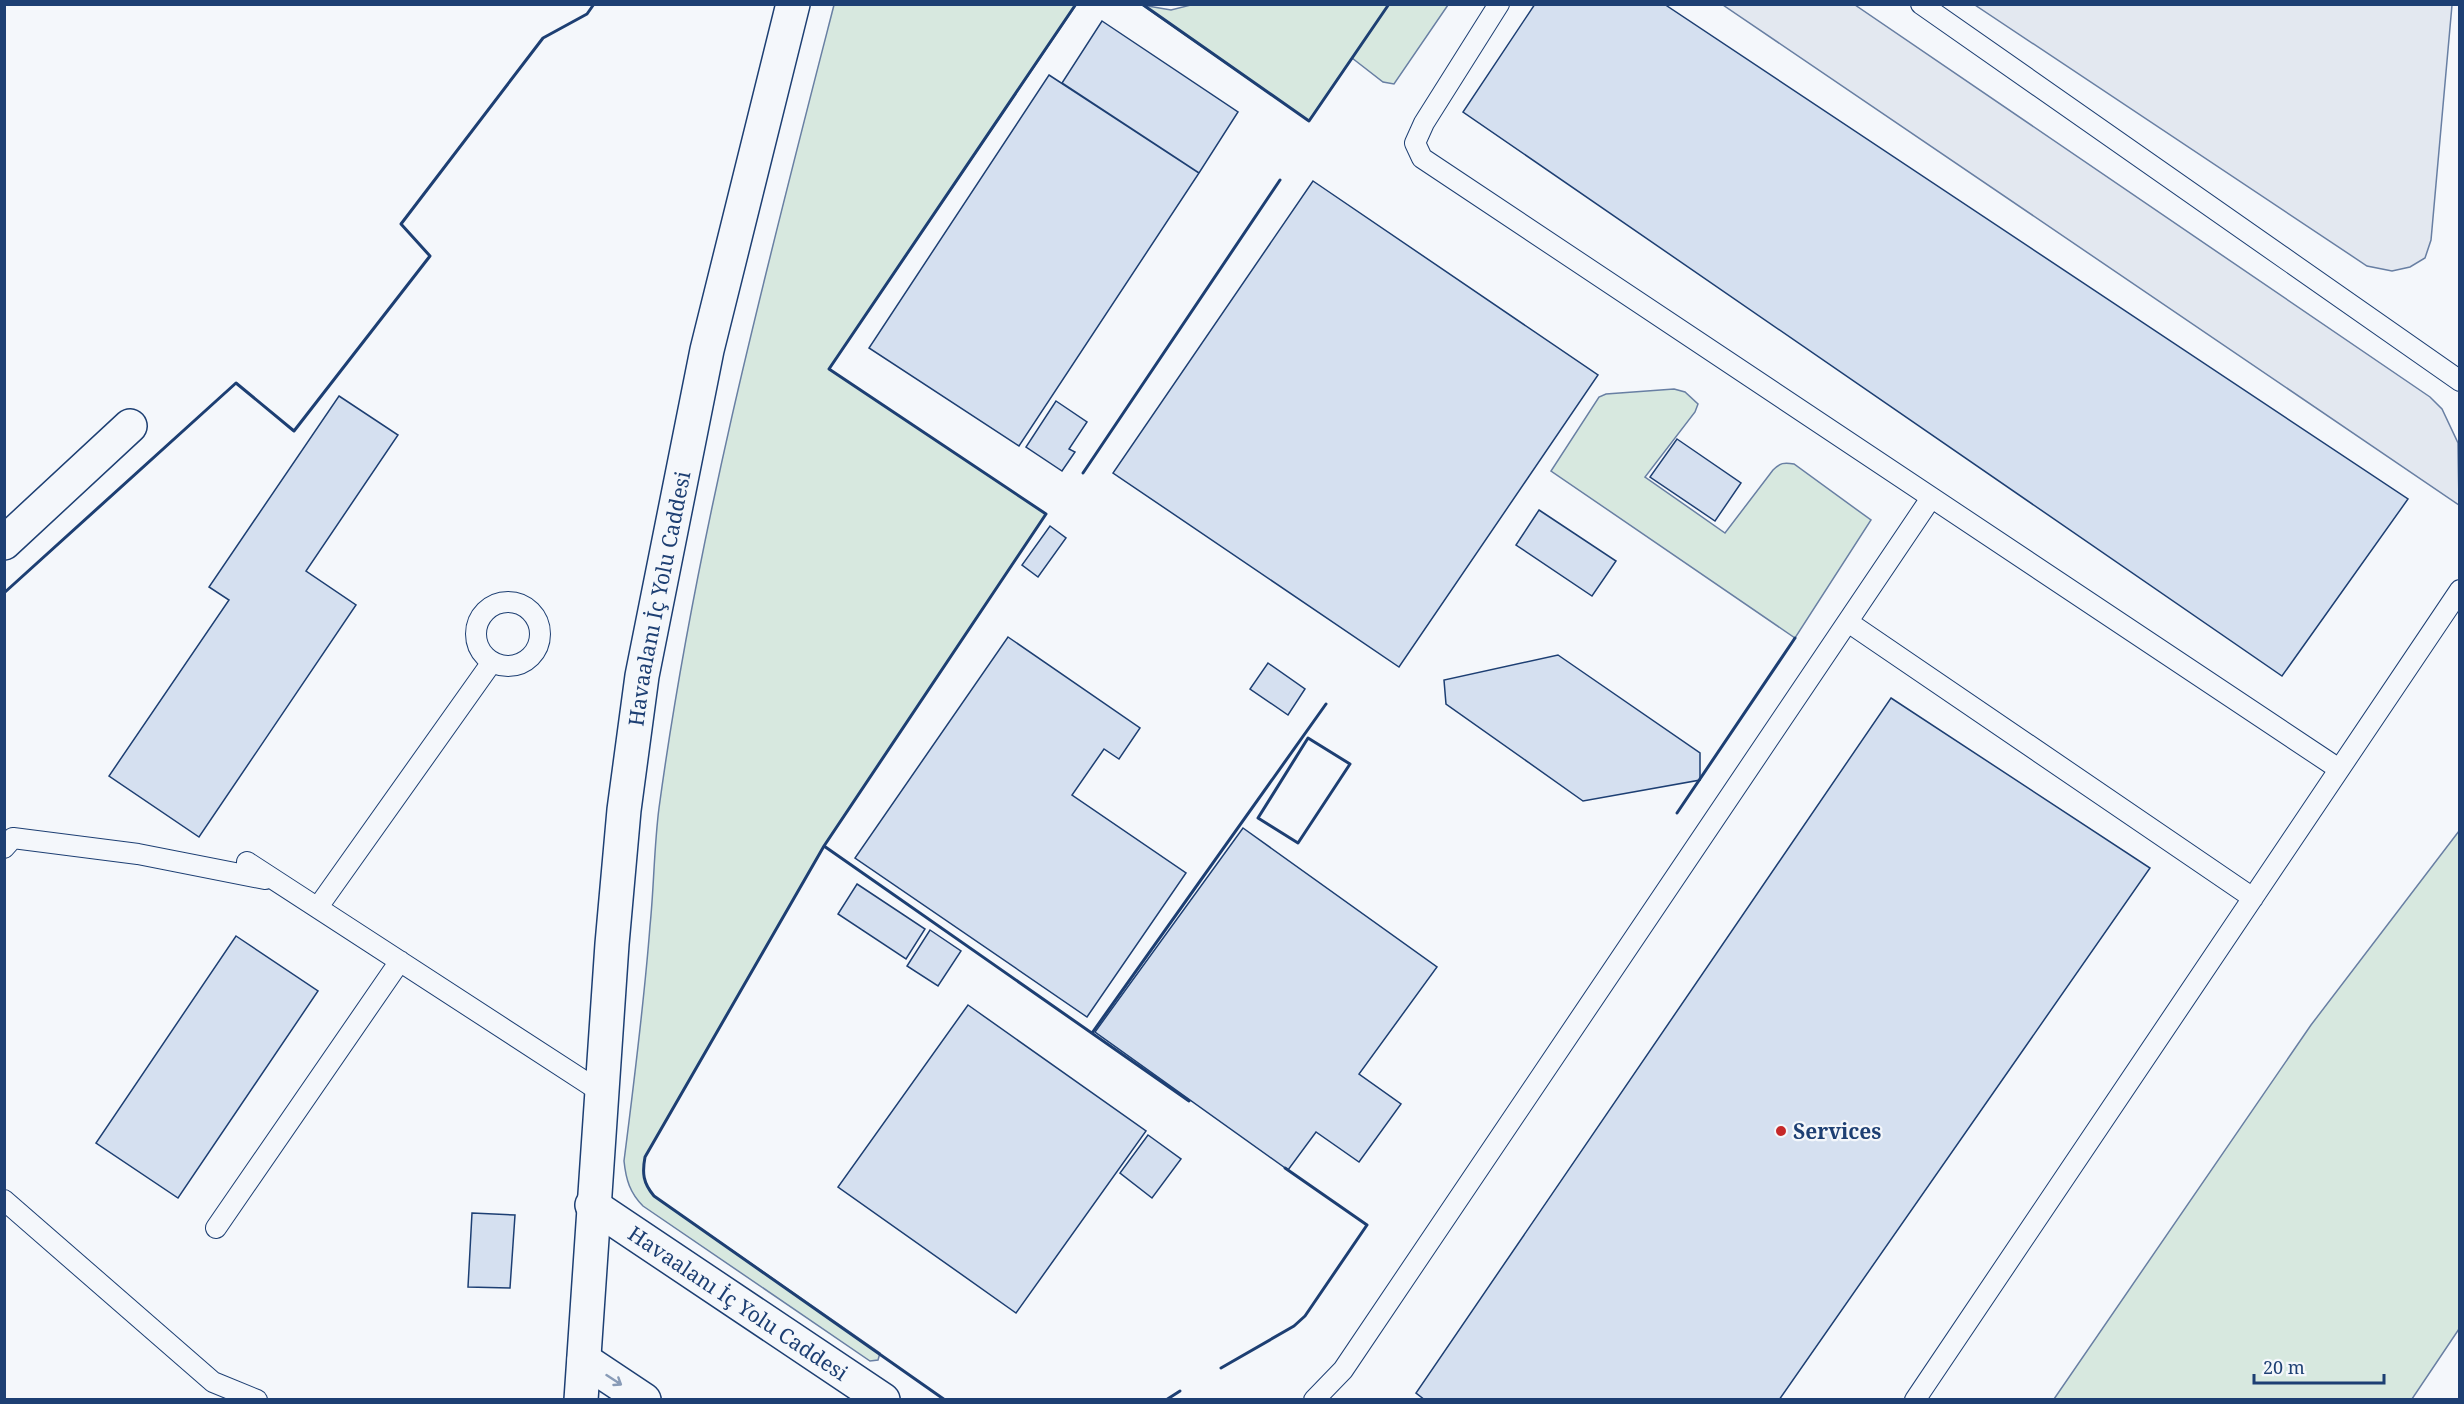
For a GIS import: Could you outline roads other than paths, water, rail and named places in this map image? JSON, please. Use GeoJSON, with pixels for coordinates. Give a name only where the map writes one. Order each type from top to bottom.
{"type":"FeatureCollection","features":[{"type":"Feature","properties":{"kind":"street","name":"Havaalanı İç Yolu Caddesi"},"geometry":{"type":"LineString","coordinates":[[581,1400],[592,1205],[624,810],[642,676],[706,351],[793,4]]}},
{"type":"Feature","properties":{"kind":"street"},"geometry":{"type":"LineString","coordinates":[[4,543],[130,426]]}},
{"type":"Feature","properties":{"kind":"street","name":"Havaalanı İç Yolu Caddesi"},"geometry":{"type":"LineString","coordinates":[[592,1205],[883,1400]]}},
{"type":"Feature","properties":{"kind":"street"},"geometry":{"type":"LineString","coordinates":[[584,1360],[644,1400]]}},
{"type":"Feature","properties":{"kind":"lane"},"geometry":{"type":"LineString","coordinates":[[1499,4],[1424,123],[1415,143],[1422,158],[2339,769]]}},
{"type":"Feature","properties":{"kind":"lane"},"geometry":{"type":"LineString","coordinates":[[1921,4],[2460,381]]}},
{"type":"Feature","properties":{"kind":"lane"},"geometry":{"type":"LineString","coordinates":[[1314,1400],[1343,1370],[1931,498]]}},
{"type":"Feature","properties":{"kind":"lane"},"geometry":{"type":"LineString","coordinates":[[1915,1400],[2460,590]]}},
{"type":"Feature","properties":{"kind":"lane"},"geometry":{"type":"LineString","coordinates":[[1848,622],[2253,898]]}},
{"type":"Feature","properties":{"kind":"lane"},"geometry":{"type":"LineString","coordinates":[[318,907],[492,662]]}},
{"type":"Feature","properties":{"kind":"lane"},"geometry":{"type":"LineString","coordinates":[[4,848],[13,838],[138,854],[277,881]]}},
{"type":"Feature","properties":{"kind":"lane"},"geometry":{"type":"LineString","coordinates":[[248,862],[601,1092]]}},
{"type":"Feature","properties":{"kind":"lane"},"geometry":{"type":"LineString","coordinates":[[216,1228],[400,961]]}},
{"type":"Feature","properties":{"kind":"lane"},"geometry":{"type":"LineString","coordinates":[[4,1200],[213,1382],[257,1400]]}},
{"type":"Feature","properties":{"kind":"place","name":"Services"},"geometry":{"type":"Point","coordinates":[1781,1131]}}]}
